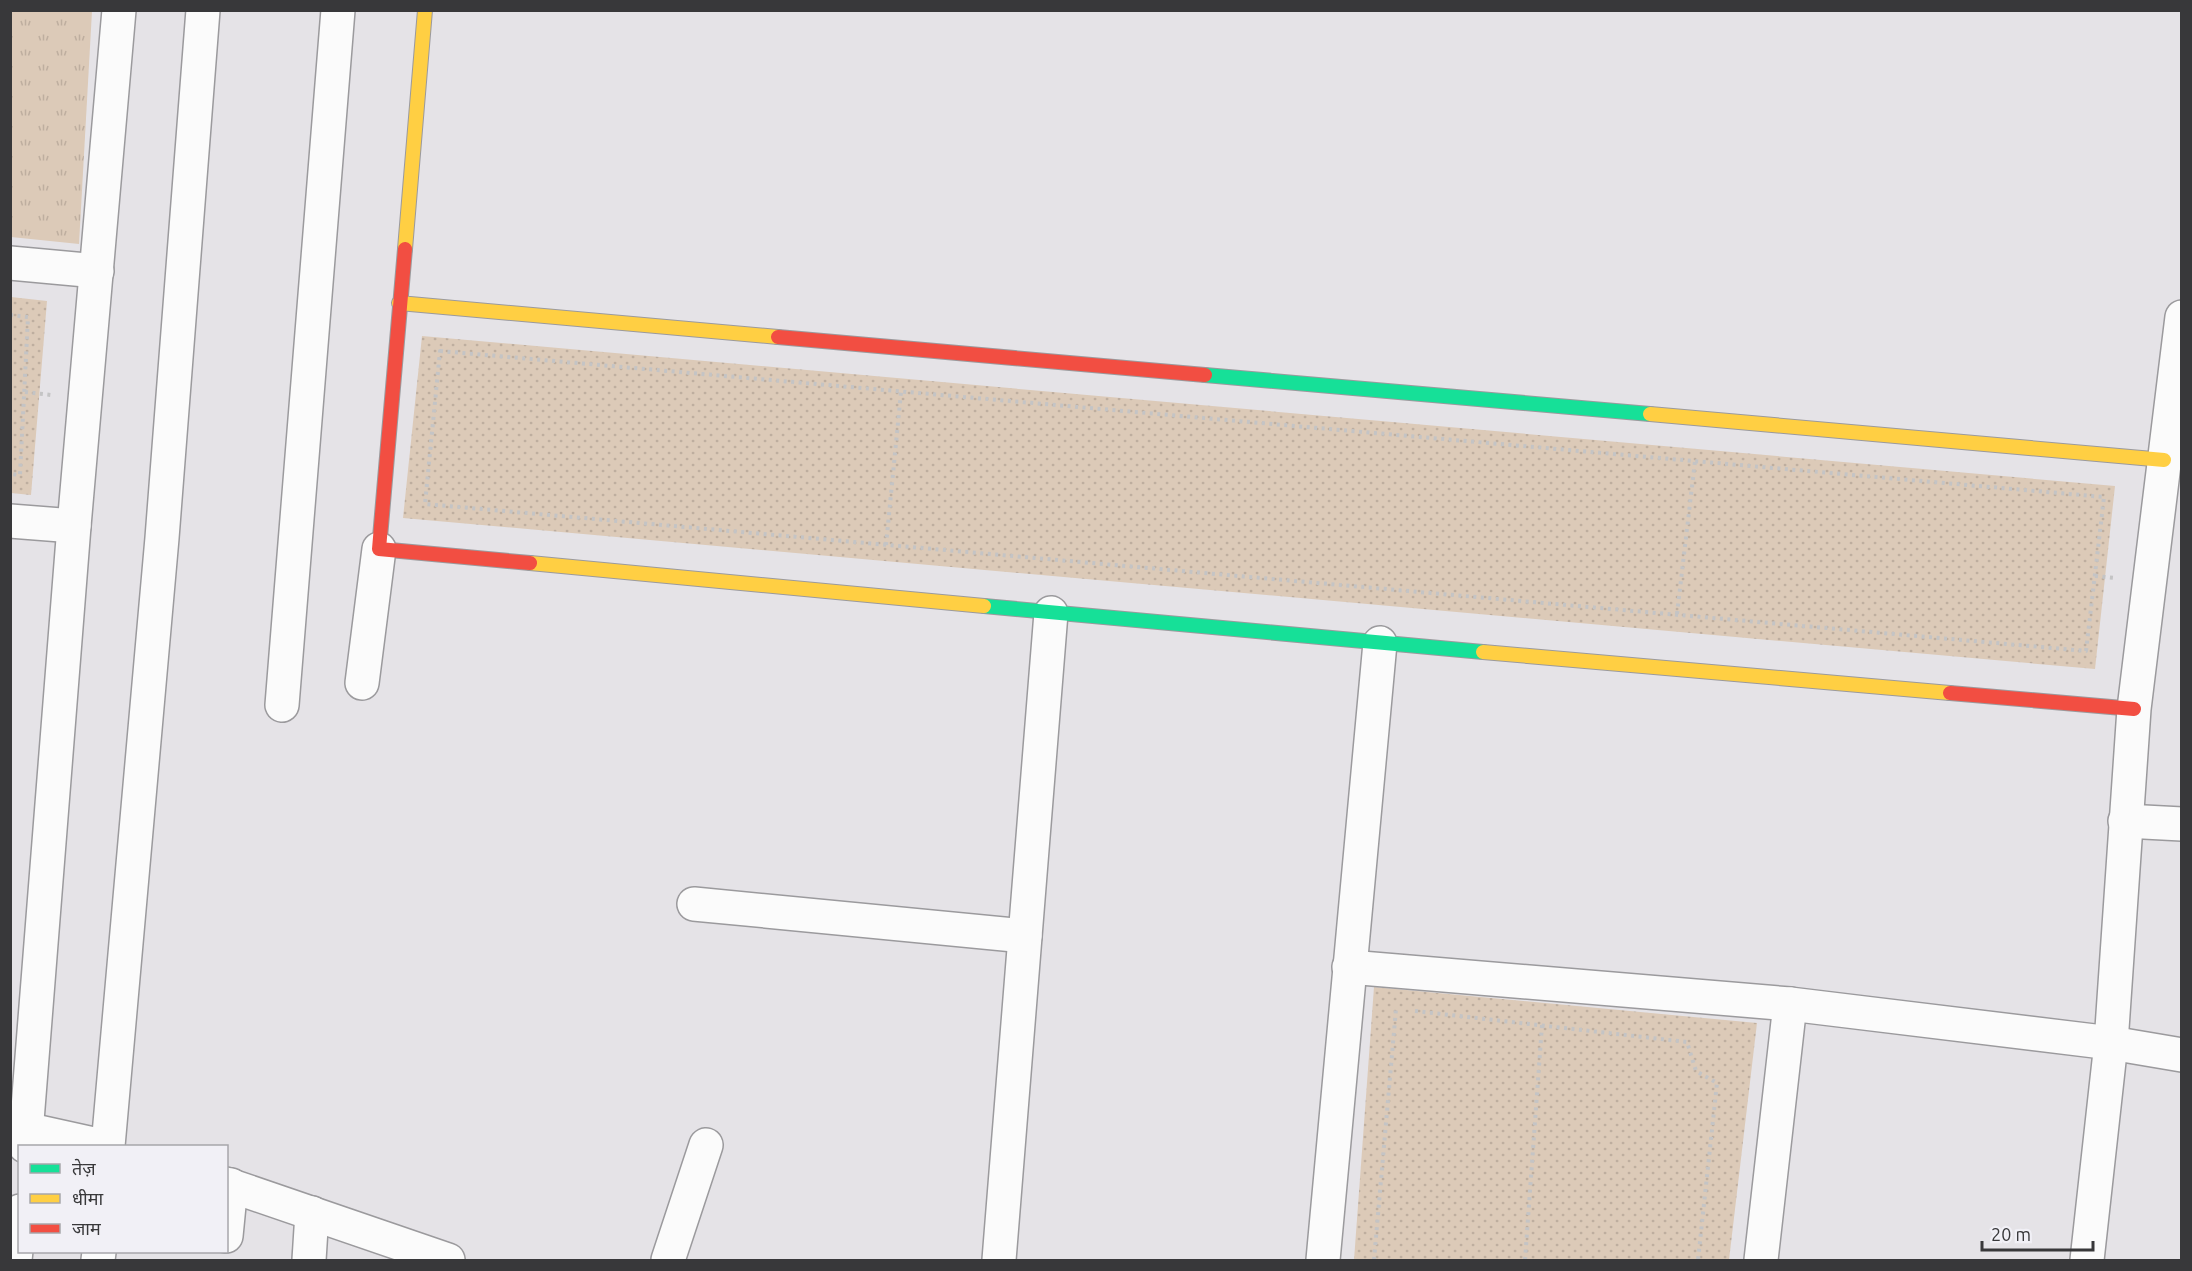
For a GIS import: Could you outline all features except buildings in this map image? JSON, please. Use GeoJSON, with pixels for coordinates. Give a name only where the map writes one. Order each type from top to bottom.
{"type":"FeatureCollection","features":[{"type":"Feature","properties":{"kind":"street"},"geometry":{"type":"LineString","coordinates":[[93,1145],[26,1138],[74,526],[119,10]]}},
{"type":"Feature","properties":{"kind":"street"},"geometry":{"type":"LineString","coordinates":[[108,1145],[162,538],[203,10]]}},
{"type":"Feature","properties":{"kind":"street"},"geometry":{"type":"LineString","coordinates":[[282,705],[338,10]]}},
{"type":"Feature","properties":{"kind":"street"},"geometry":{"type":"LineString","coordinates":[[362,683],[379,549],[426,10]]}},
{"type":"Feature","properties":{"kind":"street"},"geometry":{"type":"LineString","coordinates":[[10,263],[97,271]]}},
{"type":"Feature","properties":{"kind":"street"},"geometry":{"type":"LineString","coordinates":[[399,303],[2164,460]]}},
{"type":"Feature","properties":{"kind":"street"},"geometry":{"type":"LineString","coordinates":[[2087,1260],[2111,1043],[2134,709],[2181,317]]}},
{"type":"Feature","properties":{"kind":"street"},"geometry":{"type":"LineString","coordinates":[[10,521],[74,526]]}},
{"type":"Feature","properties":{"kind":"street"},"geometry":{"type":"LineString","coordinates":[[379,549],[1380,643],[2134,709]]}},
{"type":"Feature","properties":{"kind":"street"},"geometry":{"type":"LineString","coordinates":[[999,1260],[1051,613]]}},
{"type":"Feature","properties":{"kind":"street"},"geometry":{"type":"LineString","coordinates":[[1323,1260],[1380,643]]}},
{"type":"Feature","properties":{"kind":"street"},"geometry":{"type":"LineString","coordinates":[[2125,821],[2181,824]]}},
{"type":"Feature","properties":{"kind":"street"},"geometry":{"type":"LineString","coordinates":[[694,904],[1025,936]]}},
{"type":"Feature","properties":{"kind":"street"},"geometry":{"type":"LineString","coordinates":[[1349,967],[1790,1005],[2111,1043],[2181,1056]]}},
{"type":"Feature","properties":{"kind":"street"},"geometry":{"type":"LineString","coordinates":[[1761,1260],[1790,1005]]}},
{"type":"Feature","properties":{"kind":"street"},"geometry":{"type":"LineString","coordinates":[[668,1260],[706,1145]]}},
{"type":"Feature","properties":{"kind":"street"},"geometry":{"type":"LineString","coordinates":[[228,1202],[229,1185],[448,1260]]}},
{"type":"Feature","properties":{"kind":"street"},"geometry":{"type":"LineString","coordinates":[[309,1260],[312,1213]]}},
{"type":"Feature","properties":{"kind":"street"},"geometry":{"type":"LineString","coordinates":[[15,1260],[18,1231]]}},
{"type":"Feature","properties":{"kind":"path"},"geometry":{"type":"LineString","coordinates":[[10,315],[28,317],[20,475],[10,474]]}},
{"type":"Feature","properties":{"kind":"path"},"geometry":{"type":"LineString","coordinates":[[440,351],[901,392],[2104,497],[2086,651],[425,504],[440,351]]}},
{"type":"Feature","properties":{"kind":"path"},"geometry":{"type":"LineString","coordinates":[[886,545],[901,392]]}},
{"type":"Feature","properties":{"kind":"path"},"geometry":{"type":"LineString","coordinates":[[1677,614],[1695,461]]}},
{"type":"Feature","properties":{"kind":"path"},"geometry":{"type":"LineString","coordinates":[[1525,1260],[1545,984]]}},
{"type":"Feature","properties":{"kind":"path"},"geometry":{"type":"LineString","coordinates":[[1374,1260],[1396,1009],[1686,1042],[1696,1071],[1717,1083],[1698,1260]]}},
{"type":"Feature","properties":{"kind":"green space"},"geometry":{"type":"Polygon","coordinates":[[[10,11],[92,11],[79,244],[11,237],[10,11]]]}},
{"type":"Feature","properties":{"kind":"green space"},"geometry":{"type":"Polygon","coordinates":[[[11,297],[47,301],[31,495],[11,493],[11,297]]]}},
{"type":"Feature","properties":{"kind":"green space"},"geometry":{"type":"Polygon","coordinates":[[[422,336],[2115,486],[2095,669],[403,518],[422,336]]]}},
{"type":"Feature","properties":{"kind":"green space"},"geometry":{"type":"Polygon","coordinates":[[[1374,987],[1757,1023],[1729,1260],[1354,1260],[1374,987]]]}},
{"type":"Feature","properties":{"kind":"traffic: fast"},"geometry":{"type":"LineString","coordinates":[[1205,375],[1650,414]]}},
{"type":"Feature","properties":{"kind":"traffic: fast"},"geometry":{"type":"LineString","coordinates":[[984,606],[1483,652]]}},
{"type":"Feature","properties":{"kind":"traffic: slow"},"geometry":{"type":"LineString","coordinates":[[405,249],[425,10]]}},
{"type":"Feature","properties":{"kind":"traffic: slow"},"geometry":{"type":"LineString","coordinates":[[399,303],[778,337]]}},
{"type":"Feature","properties":{"kind":"traffic: slow"},"geometry":{"type":"LineString","coordinates":[[1650,414],[2164,460]]}},
{"type":"Feature","properties":{"kind":"traffic: slow"},"geometry":{"type":"LineString","coordinates":[[530,563],[984,606]]}},
{"type":"Feature","properties":{"kind":"traffic: slow"},"geometry":{"type":"LineString","coordinates":[[1483,652],[1950,693]]}},
{"type":"Feature","properties":{"kind":"traffic: jam"},"geometry":{"type":"LineString","coordinates":[[405,249],[379,549],[530,563]]}},
{"type":"Feature","properties":{"kind":"traffic: jam"},"geometry":{"type":"LineString","coordinates":[[778,337],[1205,375]]}},
{"type":"Feature","properties":{"kind":"traffic: jam"},"geometry":{"type":"LineString","coordinates":[[1950,693],[2134,709]]}}]}
